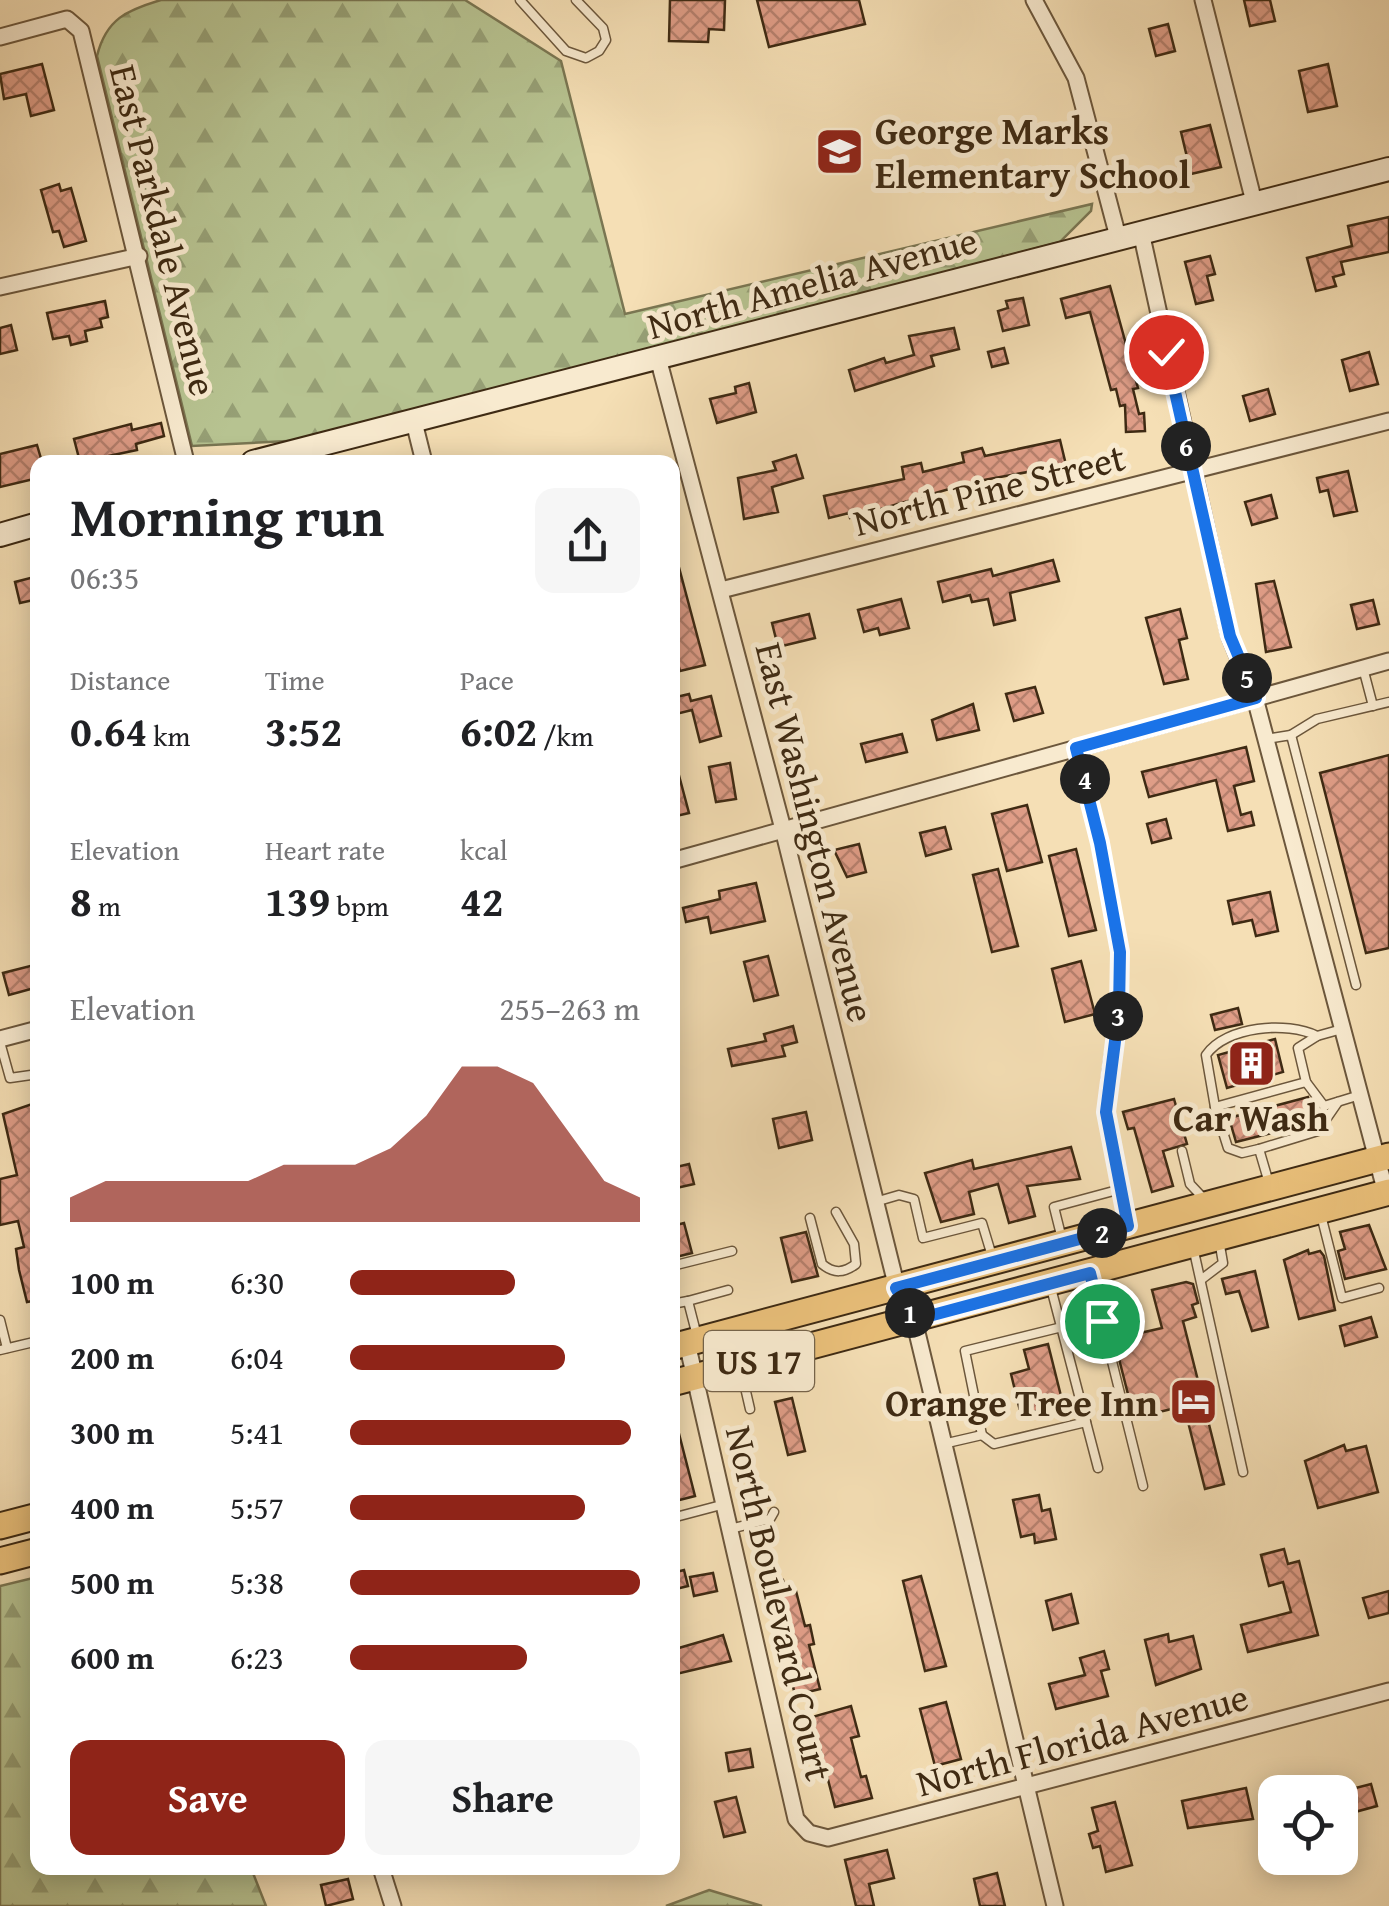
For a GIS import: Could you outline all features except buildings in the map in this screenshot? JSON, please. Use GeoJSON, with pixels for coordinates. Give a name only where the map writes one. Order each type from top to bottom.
{"type":"FeatureCollection","features":[{"type":"Feature","properties":{"kind":"main road","name":"North Amelia Avenue"},"geometry":{"type":"LineString","coordinates":[[280,455],[1389,168]]}},
{"type":"Feature","properties":{"kind":"main road"},"geometry":{"type":"LineString","coordinates":[[0,535],[30,526]]}},
{"type":"Feature","properties":{"kind":"main road","name":"US 17"},"geometry":{"type":"LineString","coordinates":[[686,1344],[1383,1158]]}},
{"type":"Feature","properties":{"kind":"main road","name":"US 17"},"geometry":{"type":"LineString","coordinates":[[684,1380],[1388,1196]]}},
{"type":"Feature","properties":{"kind":"main road"},"geometry":{"type":"LineString","coordinates":[[0,1526],[30,1518]]}},
{"type":"Feature","properties":{"kind":"main road"},"geometry":{"type":"LineString","coordinates":[[0,1561],[30,1553]]}},
{"type":"Feature","properties":{"kind":"street"},"geometry":{"type":"LineString","coordinates":[[1034,0],[1076,78],[1130,235],[1230,636],[1256,698],[1342,1030],[1383,1158],[1388,1196]]}},
{"type":"Feature","properties":{"kind":"street"},"geometry":{"type":"LineString","coordinates":[[1203,0],[1254,202]]}},
{"type":"Feature","properties":{"kind":"street","name":"East Parkdale Avenue"},"geometry":{"type":"LineString","coordinates":[[0,37],[67,19],[82,31],[184,455]]}},
{"type":"Feature","properties":{"kind":"street"},"geometry":{"type":"LineString","coordinates":[[0,287],[138,256]]}},
{"type":"Feature","properties":{"kind":"street","name":"East Washington Avenue"},"geometry":{"type":"LineString","coordinates":[[658,358],[783,829],[896,1288],[914,1320],[1055,1906]]}},
{"type":"Feature","properties":{"kind":"street","name":"North Pine Street"},"geometry":{"type":"LineString","coordinates":[[721,590],[1389,421]]}},
{"type":"Feature","properties":{"kind":"street"},"geometry":{"type":"LineString","coordinates":[[414,422],[422,455]]}},
{"type":"Feature","properties":{"kind":"street"},"geometry":{"type":"LineString","coordinates":[[680,859],[1389,661]]}},
{"type":"Feature","properties":{"kind":"street"},"geometry":{"type":"LineString","coordinates":[[0,1040],[30,1031]]}},
{"type":"Feature","properties":{"kind":"street","name":"North Boulevard Court"},"geometry":{"type":"LineString","coordinates":[[686,1344],[684,1380],[724,1504],[796,1819]]}},
{"type":"Feature","properties":{"kind":"street","name":"North Florida Avenue"},"geometry":{"type":"LineString","coordinates":[[796,1819],[808,1833],[828,1838],[1389,1691]]}},
{"type":"Feature","properties":{"kind":"street"},"geometry":{"type":"LineString","coordinates":[[382,1875],[393,1906]]}},
{"type":"Feature","properties":{"kind":"lane"},"geometry":{"type":"LineString","coordinates":[[520,0],[566,50],[586,58],[599,52],[606,40],[602,28],[576,0]]}},
{"type":"Feature","properties":{"kind":"lane"},"geometry":{"type":"LineString","coordinates":[[1363,668],[1373,706]]}},
{"type":"Feature","properties":{"kind":"lane"},"geometry":{"type":"LineString","coordinates":[[1266,738],[1292,735],[1317,719],[1389,702]]}},
{"type":"Feature","properties":{"kind":"lane"},"geometry":{"type":"LineString","coordinates":[[1292,735],[1356,985]]}},
{"type":"Feature","properties":{"kind":"lane"},"geometry":{"type":"LineString","coordinates":[[1076,748],[1100,843],[1120,952],[1119,1010],[1105,1092],[1128,1226]]}},
{"type":"Feature","properties":{"kind":"lane"},"geometry":{"type":"LineString","coordinates":[[1317,1036],[1303,1029],[1276,1026],[1214,1044],[1206,1055],[1215,1107],[1228,1148],[1242,1153],[1318,1131],[1338,1102]]}},
{"type":"Feature","properties":{"kind":"lane"},"geometry":{"type":"LineString","coordinates":[[1342,1030],[1317,1036],[1298,1048],[1306,1082],[1324,1106],[1360,1095]]}},
{"type":"Feature","properties":{"kind":"lane"},"geometry":{"type":"LineString","coordinates":[[0,1040],[10,1078],[30,1075]]}},
{"type":"Feature","properties":{"kind":"lane"},"geometry":{"type":"LineString","coordinates":[[1215,1107],[1306,1082]]}},
{"type":"Feature","properties":{"kind":"lane"},"geometry":{"type":"LineString","coordinates":[[1259,1149],[1270,1188]]}},
{"type":"Feature","properties":{"kind":"lane"},"geometry":{"type":"LineString","coordinates":[[1182,1151],[1190,1184],[1208,1204]]}},
{"type":"Feature","properties":{"kind":"lane"},"geometry":{"type":"LineString","coordinates":[[1063,1243],[1054,1208],[1121,1189]]}},
{"type":"Feature","properties":{"kind":"lane"},"geometry":{"type":"LineString","coordinates":[[875,1202],[899,1195],[914,1199],[924,1238],[982,1223],[993,1262]]}},
{"type":"Feature","properties":{"kind":"lane"},"geometry":{"type":"LineString","coordinates":[[1320,1211],[1342,1298],[1379,1288]]}},
{"type":"Feature","properties":{"kind":"lane"},"geometry":{"type":"LineString","coordinates":[[810,1218],[822,1264],[838,1272],[847,1270],[856,1264],[857,1255],[836,1212]]}},
{"type":"Feature","properties":{"kind":"lane"},"geometry":{"type":"LineString","coordinates":[[1202,1279],[1223,1263],[1219,1238]]}},
{"type":"Feature","properties":{"kind":"lane"},"geometry":{"type":"LineString","coordinates":[[1192,1245],[1243,1472]]}},
{"type":"Feature","properties":{"kind":"lane"},"geometry":{"type":"LineString","coordinates":[[680,1264],[732,1251]]}},
{"type":"Feature","properties":{"kind":"lane"},"geometry":{"type":"LineString","coordinates":[[1090,1273],[1143,1486]]}},
{"type":"Feature","properties":{"kind":"lane"},"geometry":{"type":"LineString","coordinates":[[1050,1283],[1098,1468]]}},
{"type":"Feature","properties":{"kind":"lane"},"geometry":{"type":"LineString","coordinates":[[680,1302],[728,1290]]}},
{"type":"Feature","properties":{"kind":"lane"},"geometry":{"type":"LineString","coordinates":[[686,1344],[688,1300]]}},
{"type":"Feature","properties":{"kind":"lane"},"geometry":{"type":"LineString","coordinates":[[0,1320],[3,1349],[30,1343]]}},
{"type":"Feature","properties":{"kind":"lane"},"geometry":{"type":"LineString","coordinates":[[1062,1326],[965,1351],[982,1435],[991,1443],[1086,1422]]}},
{"type":"Feature","properties":{"kind":"lane"},"geometry":{"type":"LineString","coordinates":[[740,1366],[750,1409]]}},
{"type":"Feature","properties":{"kind":"lane"},"geometry":{"type":"LineString","coordinates":[[943,1444],[982,1435]]}},
{"type":"Feature","properties":{"kind":"lane"},"geometry":{"type":"LineString","coordinates":[[680,1516],[724,1504]]}},
{"type":"Feature","properties":{"kind":"lane"},"geometry":{"type":"LineString","coordinates":[[730,1529],[770,1519],[774,1512]]}},
{"type":"Feature","properties":{"kind":"green space"},"geometry":{"type":"Polygon","coordinates":[[[161,0],[465,0],[561,61],[625,314],[1092,204],[1091,211],[1060,242],[307,440],[192,446],[97,56],[106,33],[120,18],[161,0]]]}},
{"type":"Feature","properties":{"kind":"green space"},"geometry":{"type":"Polygon","coordinates":[[[30,1579],[30,1875],[254,1875],[266,1906],[0,1906],[0,1586],[30,1579]]]}},
{"type":"Feature","properties":{"kind":"green space"},"geometry":{"type":"Polygon","coordinates":[[[709,1890],[762,1906],[666,1906],[709,1890]]]}},
{"type":"Feature","properties":{"kind":"place","name":"George Marks Elementary School"},"geometry":{"type":"Point","coordinates":[840,152]}},
{"type":"Feature","properties":{"kind":"place","name":"Car Wash"},"geometry":{"type":"Point","coordinates":[1251,1063]}},
{"type":"Feature","properties":{"kind":"place","name":"Orange Tree Inn"},"geometry":{"type":"Point","coordinates":[1193,1402]}},
{"type":"Feature","properties":{"kind":"route"},"geometry":{"type":"LineString","coordinates":[[1102,1321],[1090,1273],[914,1320],[896,1288],[1128,1226],[1105,1092],[1119,1010],[1120,952],[1100,843],[1076,748],[1256,698],[1230,636],[1166,352]]}}]}
